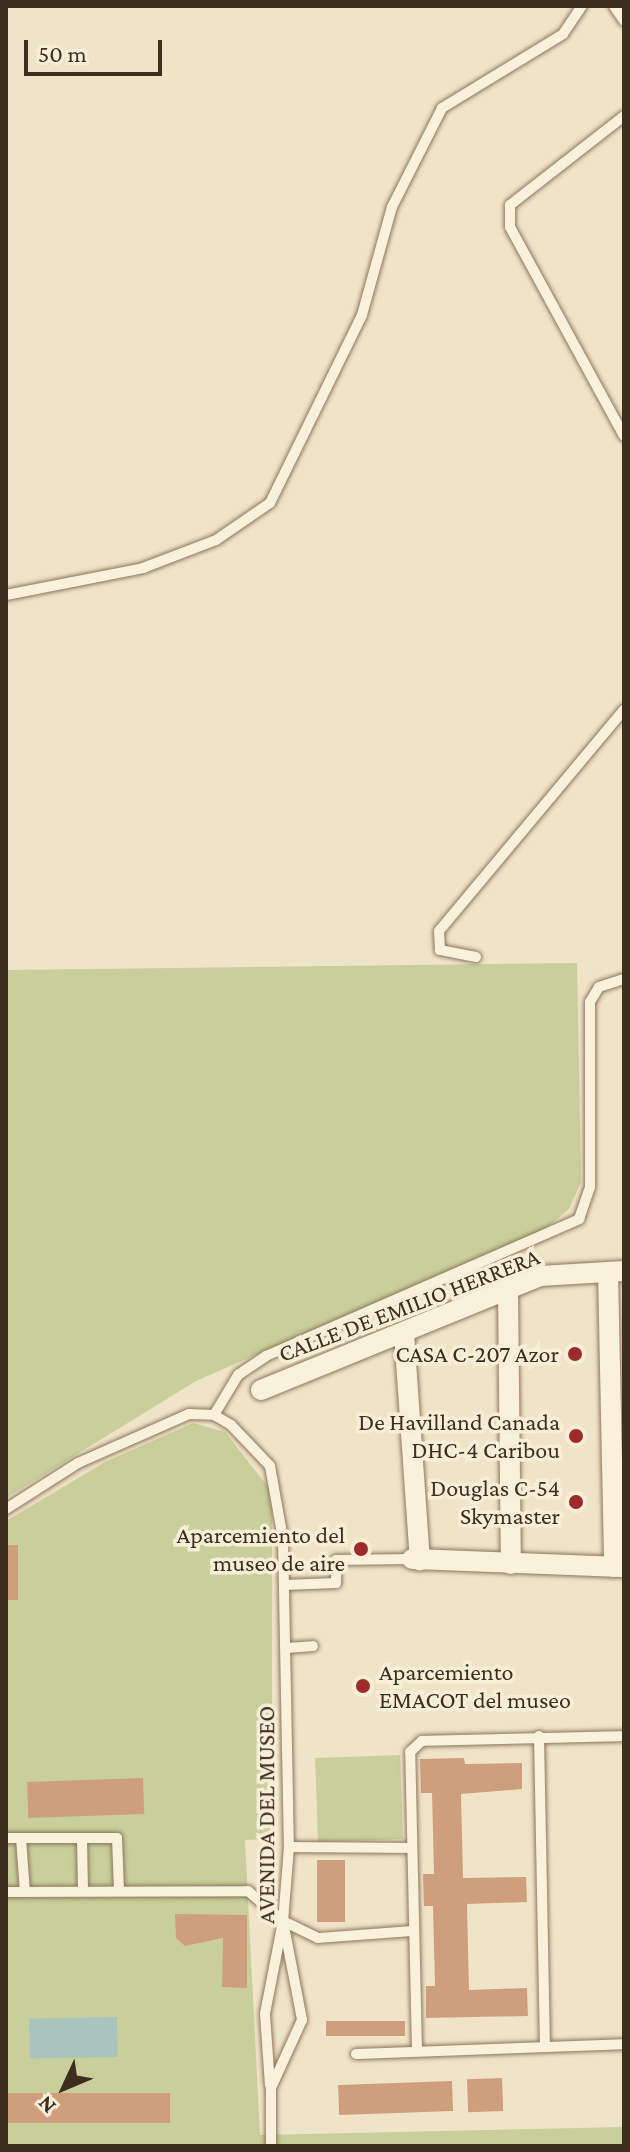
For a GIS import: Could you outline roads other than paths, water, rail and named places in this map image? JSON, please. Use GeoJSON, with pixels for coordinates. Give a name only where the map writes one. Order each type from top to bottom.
{"type":"FeatureCollection","features":[{"type":"Feature","properties":{"kind":"street","name":"CALLE DE EMILIO HERRERA"},"geometry":{"type":"LineString","coordinates":[[261,1390],[540,1276],[616,1271]]}},
{"type":"Feature","properties":{"kind":"street"},"geometry":{"type":"LineString","coordinates":[[404,1333],[416,1559],[619,1567],[616,1271]]}},
{"type":"Feature","properties":{"kind":"street"},"geometry":{"type":"LineString","coordinates":[[508,1289],[511,1564]]}},
{"type":"Feature","properties":{"kind":"lane"},"geometry":{"type":"LineString","coordinates":[[6,595],[143,568],[216,540],[270,503],[362,315],[392,207],[442,108],[563,34],[582,6]]}},
{"type":"Feature","properties":{"kind":"lane"},"geometry":{"type":"LineString","coordinates":[[614,6],[624,21]]}},
{"type":"Feature","properties":{"kind":"lane"},"geometry":{"type":"LineString","coordinates":[[624,116],[510,205],[510,227],[624,436]]}},
{"type":"Feature","properties":{"kind":"lane"},"geometry":{"type":"LineString","coordinates":[[476,957],[440,950],[439,931],[624,710]]}},
{"type":"Feature","properties":{"kind":"lane"},"geometry":{"type":"LineString","coordinates":[[6,1509],[155,1425],[214,1415],[238,1375],[266,1356],[579,1219],[590,1187],[590,1002],[599,987],[624,979]]}},
{"type":"Feature","properties":{"kind":"lane","name":"AVENIDA DEL MUSEO"},"geometry":{"type":"LineString","coordinates":[[214,1415],[254,1444],[270,1466],[283,1539],[289,1847],[283,1921],[302,2020],[271,2091],[271,2146]]}},
{"type":"Feature","properties":{"kind":"lane"},"geometry":{"type":"LineString","coordinates":[[284,1585],[336,1583],[336,1560],[416,1559]]}},
{"type":"Feature","properties":{"kind":"lane"},"geometry":{"type":"LineString","coordinates":[[286,1648],[313,1646]]}},
{"type":"Feature","properties":{"kind":"lane"},"geometry":{"type":"LineString","coordinates":[[539,1736],[545,2046]]}},
{"type":"Feature","properties":{"kind":"lane"},"geometry":{"type":"LineString","coordinates":[[417,2051],[410,1752],[422,1741],[624,1736]]}},
{"type":"Feature","properties":{"kind":"lane"},"geometry":{"type":"LineString","coordinates":[[6,1838],[117,1838],[119,1890]]}},
{"type":"Feature","properties":{"kind":"lane"},"geometry":{"type":"LineString","coordinates":[[21,1838],[25,1892]]}},
{"type":"Feature","properties":{"kind":"lane"},"geometry":{"type":"LineString","coordinates":[[82,1838],[83,1891]]}},
{"type":"Feature","properties":{"kind":"lane"},"geometry":{"type":"LineString","coordinates":[[289,1847],[412,1848]]}},
{"type":"Feature","properties":{"kind":"lane"},"geometry":{"type":"LineString","coordinates":[[6,1892],[248,1891],[283,1921],[318,1938],[414,1931]]}},
{"type":"Feature","properties":{"kind":"lane"},"geometry":{"type":"LineString","coordinates":[[271,2091],[265,2014],[283,1921]]}},
{"type":"Feature","properties":{"kind":"lane"},"geometry":{"type":"LineString","coordinates":[[356,2054],[624,2044]]}},
{"type":"Feature","properties":{"kind":"water"},"geometry":{"type":"Polygon","coordinates":[[[117,2017],[118,2057],[30,2059],[29,2019],[117,2017]]]}},
{"type":"Feature","properties":{"kind":"place","name":"CASA C-207 Azor"},"geometry":{"type":"Point","coordinates":[575,1354]}},
{"type":"Feature","properties":{"kind":"place","name":"De Havilland Canada DHC-4 Caribou"},"geometry":{"type":"Point","coordinates":[576,1436]}},
{"type":"Feature","properties":{"kind":"place","name":"Douglas C-54 Skymaster"},"geometry":{"type":"Point","coordinates":[576,1502]}},
{"type":"Feature","properties":{"kind":"place","name":"Aparcemiento del museo de aire"},"geometry":{"type":"Point","coordinates":[361,1549]}},
{"type":"Feature","properties":{"kind":"place","name":"Aparcemiento EMACOT del museo"},"geometry":{"type":"Point","coordinates":[363,1686]}}]}
